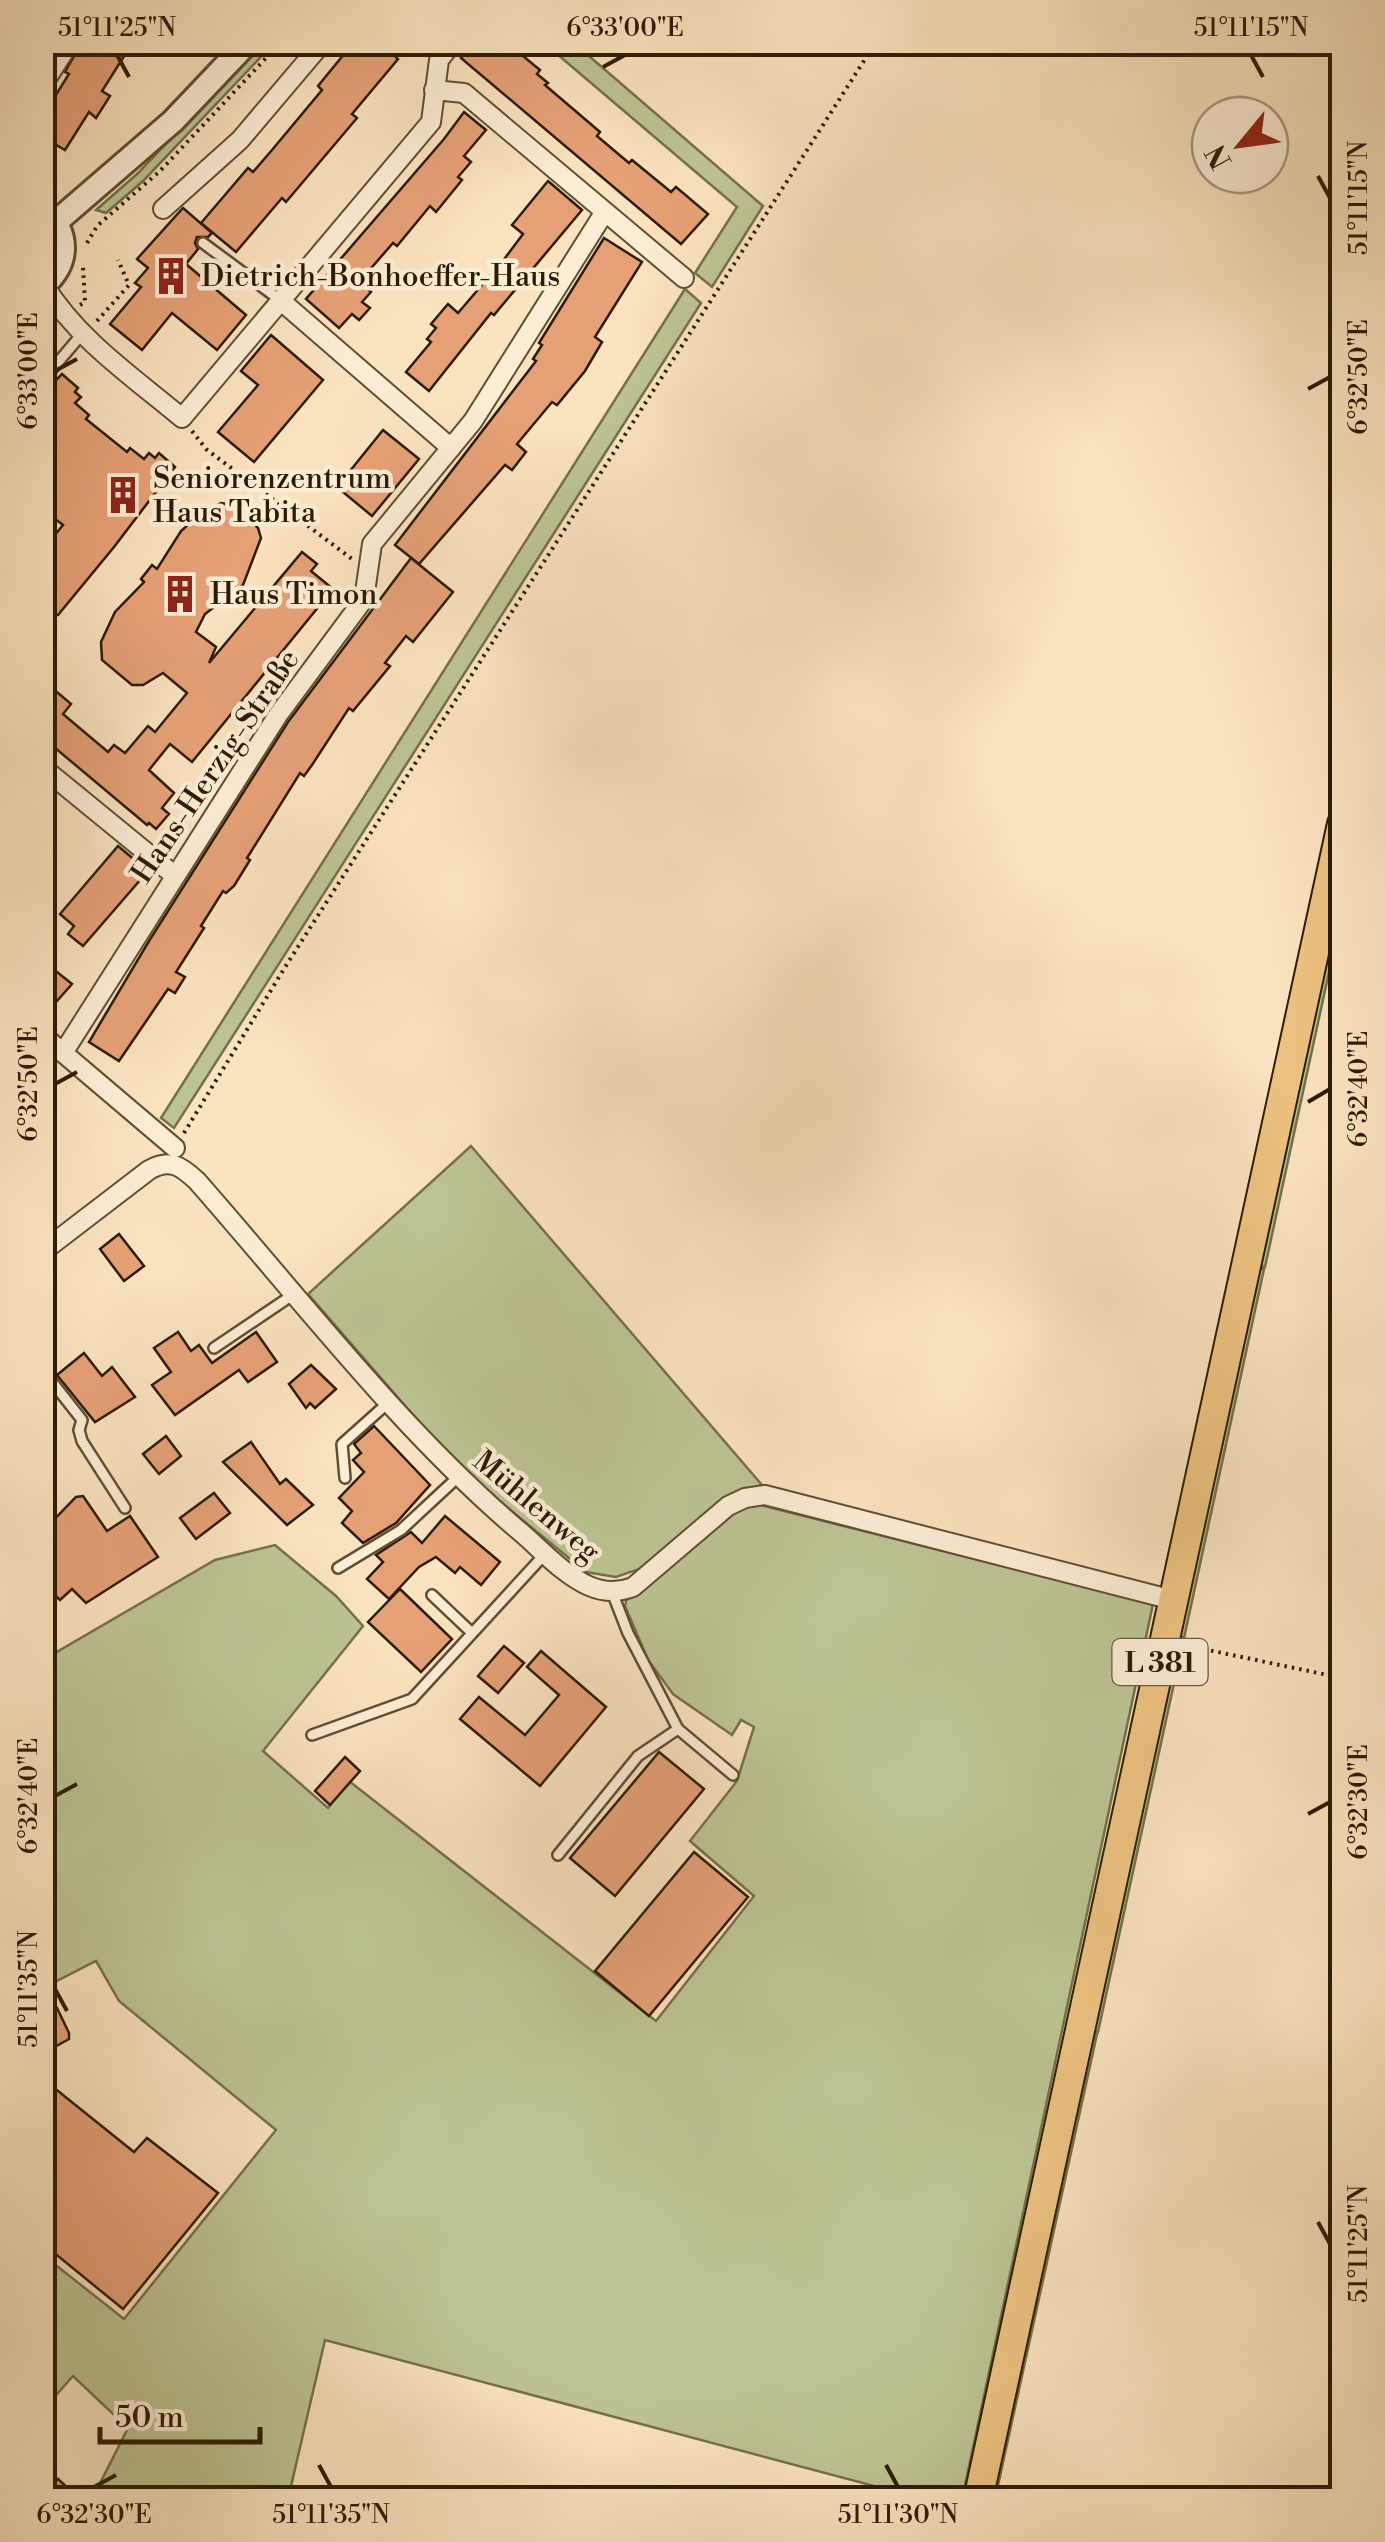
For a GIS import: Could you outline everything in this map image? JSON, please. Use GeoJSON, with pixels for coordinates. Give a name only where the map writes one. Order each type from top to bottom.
{"type":"FeatureCollection","features":[{"type":"Feature","properties":{"kind":"main road","name":"L 381"},"geometry":{"type":"LineString","coordinates":[[978,2500],[1342,824]]}},
{"type":"Feature","properties":{"kind":"street"},"geometry":{"type":"LineString","coordinates":[[42,86],[70,42]]}},
{"type":"Feature","properties":{"kind":"street"},"geometry":{"type":"LineString","coordinates":[[248,42],[173,121],[49,216],[64,245],[59,269],[44,285],[82,334],[182,418],[430,122],[438,60],[453,42]]}},
{"type":"Feature","properties":{"kind":"street"},"geometry":{"type":"LineString","coordinates":[[163,209],[240,140],[323,42]]}},
{"type":"Feature","properties":{"kind":"street"},"geometry":{"type":"LineString","coordinates":[[434,90],[464,94],[684,278]]}},
{"type":"Feature","properties":{"kind":"street","name":"Hans-Herzig-Straße"},"geometry":{"type":"LineString","coordinates":[[63,1053],[278,715],[364,599],[372,544],[473,422],[604,213]]}},
{"type":"Feature","properties":{"kind":"street"},"geometry":{"type":"LineString","coordinates":[[280,300],[452,448]]}},
{"type":"Feature","properties":{"kind":"street"},"geometry":{"type":"LineString","coordinates":[[42,767],[174,875]]}},
{"type":"Feature","properties":{"kind":"street"},"geometry":{"type":"LineString","coordinates":[[42,1035],[175,1148]]}},
{"type":"Feature","properties":{"kind":"street","name":"Mühlenweg"},"geometry":{"type":"LineString","coordinates":[[42,1252],[149,1170],[171,1163],[180,1166],[458,1477],[581,1582],[612,1592],[646,1578],[728,1506],[744,1498],[765,1495],[1173,1600]]}},
{"type":"Feature","properties":{"kind":"lane"},"geometry":{"type":"LineString","coordinates":[[203,243],[280,300]]}},
{"type":"Feature","properties":{"kind":"lane"},"geometry":{"type":"LineString","coordinates":[[42,381],[82,334]]}},
{"type":"Feature","properties":{"kind":"lane"},"geometry":{"type":"LineString","coordinates":[[214,1348],[295,1293]]}},
{"type":"Feature","properties":{"kind":"lane"},"geometry":{"type":"LineString","coordinates":[[42,1369],[82,1420],[82,1441],[125,1508]]}},
{"type":"Feature","properties":{"kind":"lane"},"geometry":{"type":"LineString","coordinates":[[346,1478],[342,1444],[390,1402]]}},
{"type":"Feature","properties":{"kind":"lane"},"geometry":{"type":"LineString","coordinates":[[338,1568],[401,1530],[458,1477]]}},
{"type":"Feature","properties":{"kind":"lane"},"geometry":{"type":"LineString","coordinates":[[312,1736],[412,1699],[546,1553]]}},
{"type":"Feature","properties":{"kind":"lane"},"geometry":{"type":"LineString","coordinates":[[612,1592],[622,1620],[678,1729],[733,1775]]}},
{"type":"Feature","properties":{"kind":"lane"},"geometry":{"type":"LineString","coordinates":[[432,1595],[472,1633]]}},
{"type":"Feature","properties":{"kind":"lane"},"geometry":{"type":"LineString","coordinates":[[558,1856],[638,1756],[678,1729]]}},
{"type":"Feature","properties":{"kind":"path"},"geometry":{"type":"LineString","coordinates":[[85,250],[97,226],[148,182],[281,42]]}},
{"type":"Feature","properties":{"kind":"path"},"geometry":{"type":"LineString","coordinates":[[175,1148],[287,964],[876,42]]}},
{"type":"Feature","properties":{"kind":"path"},"geometry":{"type":"LineString","coordinates":[[82,334],[130,285],[118,260]]}},
{"type":"Feature","properties":{"kind":"path"},"geometry":{"type":"LineString","coordinates":[[64,314],[85,302],[84,262]]}},
{"type":"Feature","properties":{"kind":"path"},"geometry":{"type":"LineString","coordinates":[[182,418],[206,449],[368,571]]}},
{"type":"Feature","properties":{"kind":"path"},"geometry":{"type":"LineString","coordinates":[[1165,1640],[1342,1678]]}},
{"type":"Feature","properties":{"kind":"green space"},"geometry":{"type":"Polygon","coordinates":[[[262,43],[274,43],[143,181],[106,213],[96,210],[137,174],[262,43]]]}},
{"type":"Feature","properties":{"kind":"green space"},"geometry":{"type":"Polygon","coordinates":[[[544,43],[574,43],[763,206],[712,287],[695,273],[737,207],[544,43]]]}},
{"type":"Feature","properties":{"kind":"green space"},"geometry":{"type":"Polygon","coordinates":[[[685,289],[701,303],[174,1128],[161,1118],[685,289]]]}},
{"type":"Feature","properties":{"kind":"green space"},"geometry":{"type":"Polygon","coordinates":[[[1338,906],[1342,912],[1265,1267],[1261,1266],[1338,906]]]}},
{"type":"Feature","properties":{"kind":"green space"},"geometry":{"type":"Polygon","coordinates":[[[471,1146],[762,1485],[729,1495],[645,1567],[616,1577],[586,1572],[460,1469],[308,1294],[471,1146]]]}},
{"type":"Feature","properties":{"kind":"green space"},"geometry":{"type":"Polygon","coordinates":[[[1260,1268],[1264,1269],[1184,1638],[1179,1635],[1260,1268]]]}},
{"type":"Feature","properties":{"kind":"green space"},"geometry":{"type":"Polygon","coordinates":[[[756,1504],[1153,1604],[962,2499],[923,2499],[325,2340],[288,2499],[92,2499],[128,2428],[73,2376],[43,2410],[43,2255],[124,2319],[276,2130],[119,2001],[96,1961],[43,1988],[43,1660],[215,1560],[275,1545],[336,1596],[363,1626],[263,1751],[328,1808],[349,1781],[656,2021],[754,1896],[690,1841],[737,1781],[754,1727],[741,1720],[732,1735],[673,1694],[648,1660],[625,1606],[627,1598],[719,1517],[735,1507],[756,1504]]]}},
{"type":"Feature","properties":{"kind":"green space"},"geometry":{"type":"Polygon","coordinates":[[[1174,1654],[1180,1656],[1098,2032],[1091,2030],[1174,1654]]]}},
{"type":"Feature","properties":{"kind":"green space"},"geometry":{"type":"Polygon","coordinates":[[[1090,2034],[1097,2034],[995,2499],[988,2500],[1090,2034]]]}},
{"type":"Feature","properties":{"kind":"building"},"geometry":{"type":"Polygon","coordinates":[[[82,42],[133,42],[102,91],[110,96],[96,118],[89,112],[65,150],[48,140],[53,132],[42,125],[42,117],[69,74],[65,72],[82,42]]]}},
{"type":"Feature","properties":{"kind":"building"},"geometry":{"type":"Polygon","coordinates":[[[354,42],[395,42],[388,50],[398,59],[352,114],[357,118],[286,202],[282,198],[236,252],[201,223],[248,168],[253,172],[272,150],[322,90],[318,86],[354,42]]]}},
{"type":"Feature","properties":{"kind":"building"},"geometry":{"type":"Polygon","coordinates":[[[474,42],[492,42],[506,54],[512,47],[540,70],[537,74],[548,83],[545,85],[600,132],[597,136],[671,192],[676,187],[708,214],[681,244],[461,58],[474,42]]]}},
{"type":"Feature","properties":{"kind":"building"},"geometry":{"type":"Polygon","coordinates":[[[464,112],[486,130],[464,156],[471,162],[458,177],[462,180],[436,212],[430,206],[397,246],[393,243],[359,282],[371,292],[362,302],[370,308],[359,320],[352,314],[339,328],[306,299],[464,112]]]}},
{"type":"Feature","properties":{"kind":"building"},"geometry":{"type":"Polygon","coordinates":[[[548,181],[582,210],[494,315],[491,313],[429,391],[406,372],[431,342],[427,339],[436,328],[431,324],[448,304],[458,313],[505,258],[523,234],[512,225],[548,181]]]}},
{"type":"Feature","properties":{"kind":"building","name":"Dietrich-Bonhoeffer-Haus"},"geometry":{"type":"Polygon","coordinates":[[[183,208],[212,233],[197,237],[198,249],[186,264],[246,315],[217,350],[172,313],[142,350],[110,324],[141,287],[135,283],[148,268],[137,259],[183,208]]]}},
{"type":"Feature","properties":{"kind":"building"},"geometry":{"type":"Polygon","coordinates":[[[604,238],[642,262],[595,337],[602,342],[585,371],[557,405],[552,402],[517,444],[526,452],[512,470],[505,465],[419,564],[395,545],[536,361],[533,359],[542,345],[539,343],[604,238]]]}},
{"type":"Feature","properties":{"kind":"building"},"geometry":{"type":"Polygon","coordinates":[[[271,335],[323,380],[254,462],[218,432],[258,385],[241,371],[271,335]]]}},
{"type":"Feature","properties":{"kind":"building","name":"Seniorenzentrum Haus Tabita"},"geometry":{"type":"Polygon","coordinates":[[[62,374],[78,388],[75,392],[81,397],[75,403],[89,415],[86,419],[127,452],[130,448],[144,459],[149,453],[155,458],[159,453],[175,467],[114,547],[54,615],[42,605],[42,551],[63,525],[42,509],[42,394],[62,374]]]}},
{"type":"Feature","properties":{"kind":"building"},"geometry":{"type":"Polygon","coordinates":[[[383,430],[419,459],[372,516],[337,487],[383,430]]]}},
{"type":"Feature","properties":{"kind":"building"},"geometry":{"type":"Polygon","coordinates":[[[221,503],[247,517],[258,528],[261,538],[243,585],[205,614],[196,632],[216,647],[209,663],[302,552],[317,564],[311,571],[333,589],[192,762],[170,744],[149,770],[174,793],[162,808],[169,814],[156,829],[42,737],[42,691],[52,699],[57,692],[71,704],[63,714],[108,752],[114,745],[125,753],[148,726],[155,732],[187,693],[163,673],[143,685],[132,685],[102,660],[101,642],[115,612],[144,582],[141,579],[152,565],[157,569],[181,531],[221,503]]]}},
{"type":"Feature","properties":{"kind":"building"},"geometry":{"type":"Polygon","coordinates":[[[411,558],[453,592],[413,642],[406,636],[385,663],[390,666],[353,711],[349,708],[304,776],[300,773],[234,886],[226,893],[223,891],[201,926],[204,928],[176,972],[185,977],[175,993],[168,989],[119,1061],[89,1042],[288,722],[411,558]]]}},
{"type":"Feature","properties":{"kind":"building"},"geometry":{"type":"Polygon","coordinates":[[[118,846],[148,871],[83,946],[68,934],[74,926],[60,914],[118,846]]]}},
{"type":"Feature","properties":{"kind":"building"},"geometry":{"type":"Polygon","coordinates":[[[42,960],[72,984],[42,1018],[42,960]]]}},
{"type":"Feature","properties":{"kind":"building"},"geometry":{"type":"Polygon","coordinates":[[[119,1234],[144,1266],[124,1281],[100,1249],[119,1234]]]}},
{"type":"Feature","properties":{"kind":"building"},"geometry":{"type":"Polygon","coordinates":[[[178,1332],[191,1351],[199,1345],[212,1363],[256,1332],[277,1362],[248,1382],[239,1370],[175,1415],[152,1385],[171,1372],[154,1348],[178,1332]]]}},
{"type":"Feature","properties":{"kind":"building"},"geometry":{"type":"Polygon","coordinates":[[[84,1353],[102,1376],[112,1367],[135,1397],[95,1422],[57,1375],[84,1353]]]}},
{"type":"Feature","properties":{"kind":"building"},"geometry":{"type":"Polygon","coordinates":[[[311,1365],[336,1389],[315,1408],[310,1403],[306,1408],[289,1384],[311,1365]]]}},
{"type":"Feature","properties":{"kind":"building"},"geometry":{"type":"Polygon","coordinates":[[[374,1426],[430,1485],[396,1523],[363,1543],[342,1523],[352,1511],[339,1498],[364,1472],[353,1460],[361,1453],[354,1444],[374,1426]]]}},
{"type":"Feature","properties":{"kind":"building"},"geometry":{"type":"Polygon","coordinates":[[[166,1436],[181,1456],[159,1474],[143,1454],[166,1436]]]}},
{"type":"Feature","properties":{"kind":"building"},"geometry":{"type":"Polygon","coordinates":[[[251,1442],[280,1484],[286,1479],[313,1505],[287,1525],[223,1462],[251,1442]]]}},
{"type":"Feature","properties":{"kind":"building"},"geometry":{"type":"Polygon","coordinates":[[[214,1493],[230,1513],[196,1539],[180,1518],[214,1493]]]}},
{"type":"Feature","properties":{"kind":"building"},"geometry":{"type":"Polygon","coordinates":[[[83,1496],[107,1531],[130,1516],[158,1557],[86,1603],[72,1589],[60,1600],[42,1583],[42,1532],[76,1497],[83,1496]]]}},
{"type":"Feature","properties":{"kind":"building"},"geometry":{"type":"Polygon","coordinates":[[[445,1516],[500,1562],[481,1585],[460,1567],[455,1573],[436,1557],[419,1567],[389,1599],[367,1579],[383,1562],[376,1555],[411,1532],[422,1543],[445,1516]]]}},
{"type":"Feature","properties":{"kind":"building"},"geometry":{"type":"Polygon","coordinates":[[[400,1589],[452,1639],[421,1672],[368,1622],[400,1589]]]}},
{"type":"Feature","properties":{"kind":"building"},"geometry":{"type":"Polygon","coordinates":[[[504,1646],[524,1663],[498,1693],[478,1676],[504,1646]]]}},
{"type":"Feature","properties":{"kind":"building"},"geometry":{"type":"Polygon","coordinates":[[[541,1651],[606,1707],[540,1786],[460,1719],[479,1697],[525,1735],[559,1695],[527,1667],[541,1651]]]}},
{"type":"Feature","properties":{"kind":"building"},"geometry":{"type":"Polygon","coordinates":[[[659,1752],[704,1789],[615,1896],[570,1858],[659,1752]]]}},
{"type":"Feature","properties":{"kind":"building"},"geometry":{"type":"Polygon","coordinates":[[[345,1757],[360,1771],[330,1805],[315,1791],[345,1757]]]}},
{"type":"Feature","properties":{"kind":"building"},"geometry":{"type":"Polygon","coordinates":[[[694,1852],[748,1897],[649,2016],[595,1971],[694,1852]]]}},
{"type":"Feature","properties":{"kind":"building"},"geometry":{"type":"Polygon","coordinates":[[[57,2008],[69,2039],[42,2054],[42,2016],[57,2008]]]}},
{"type":"Feature","properties":{"kind":"building"},"geometry":{"type":"Polygon","coordinates":[[[53,2087],[134,2152],[147,2138],[218,2193],[123,2309],[42,2243],[42,2102],[53,2087]]]}},
{"type":"Feature","properties":{"kind":"building"},"geometry":{"type":"Polygon","coordinates":[[[58,2479],[70,2490],[61,2500],[42,2500],[42,2495],[58,2479]]]}},
{"type":"Feature","properties":{"kind":"place","name":"Dietrich-Bonhoeffer-Haus"},"geometry":{"type":"Point","coordinates":[171,276]}},
{"type":"Feature","properties":{"kind":"place","name":"Seniorenzentrum Haus Tabita"},"geometry":{"type":"Point","coordinates":[123,495]}},
{"type":"Feature","properties":{"kind":"place","name":"Haus Timon"},"geometry":{"type":"Point","coordinates":[180,594]}}]}
